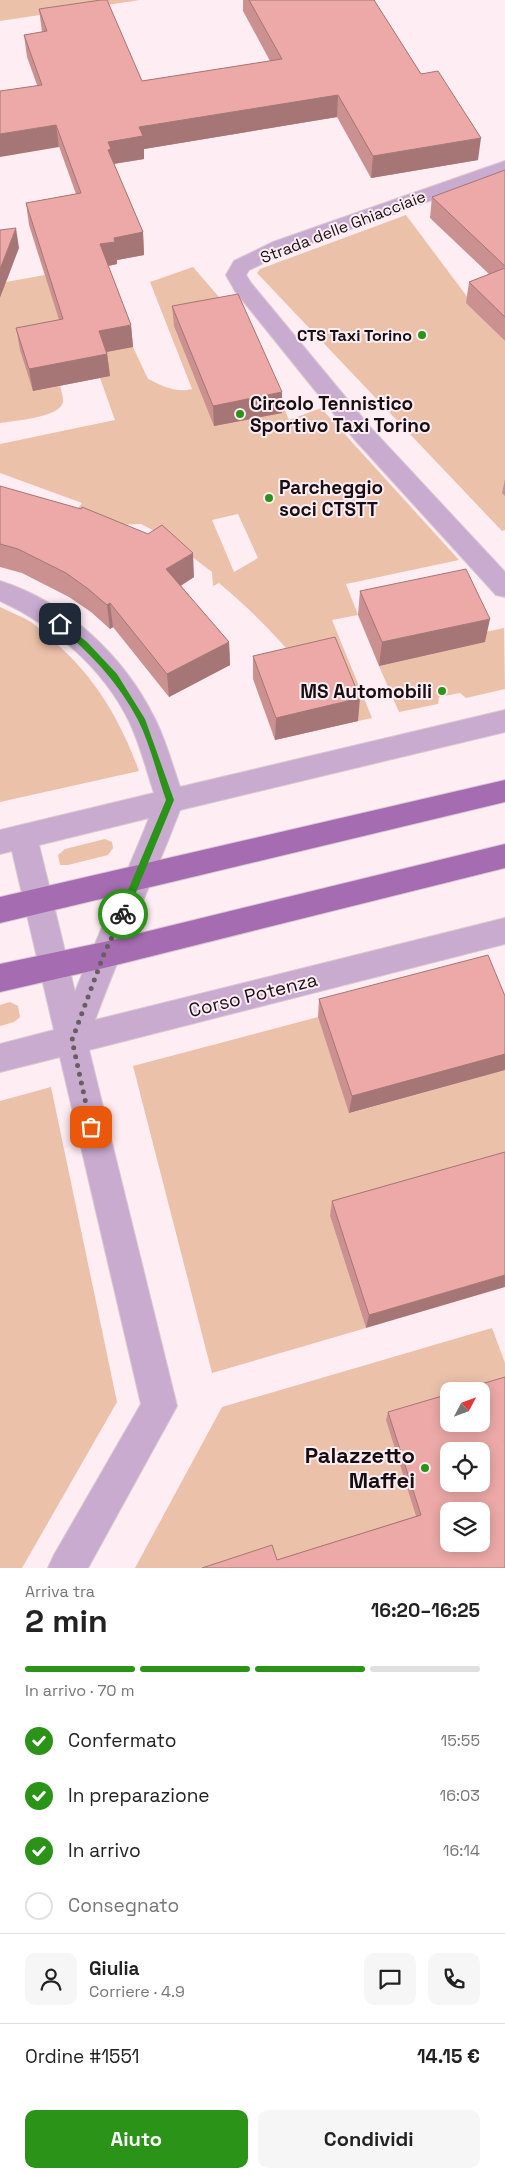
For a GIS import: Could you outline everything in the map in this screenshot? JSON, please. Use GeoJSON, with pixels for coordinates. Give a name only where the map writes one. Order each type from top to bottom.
{"type":"FeatureCollection","features":[{"type":"Feature","properties":{"kind":"main road"},"geometry":{"type":"LineString","coordinates":[[0,910],[505,791]]}},
{"type":"Feature","properties":{"kind":"main road"},"geometry":{"type":"LineString","coordinates":[[0,978],[505,856]]}},
{"type":"Feature","properties":{"kind":"street","name":"Strada delle Ghiacciaie"},"geometry":{"type":"LineString","coordinates":[[505,167],[280,247],[241,266],[236,275],[242,286],[363,434],[505,588]]}},
{"type":"Feature","properties":{"kind":"street"},"geometry":{"type":"LineString","coordinates":[[0,590],[48,614],[85,644],[114,676],[142,719],[170,800],[140,877],[104,954],[72,1040]]}},
{"type":"Feature","properties":{"kind":"street"},"geometry":{"type":"LineString","coordinates":[[66,1568],[159,1406],[55,965],[38,901],[11,839],[505,721]]}},
{"type":"Feature","properties":{"kind":"street","name":"Corso Potenza"},"geometry":{"type":"LineString","coordinates":[[0,1058],[505,931]]}},
{"type":"Feature","properties":{"kind":"shaded area"},"geometry":{"type":"Polygon","coordinates":[[[0,0],[140,0],[0,21],[0,0]]]}},
{"type":"Feature","properties":{"kind":"shaded area"},"geometry":{"type":"Polygon","coordinates":[[[406,215],[486,322],[505,341],[505,530],[502,531],[257,273],[260,269],[406,215]]]}},
{"type":"Feature","properties":{"kind":"shaded area"},"geometry":{"type":"Polygon","coordinates":[[[193,267],[232,312],[280,399],[289,420],[321,408],[459,560],[346,584],[358,615],[332,620],[372,718],[358,721],[334,661],[303,668],[242,603],[219,583],[213,586],[212,572],[166,537],[141,524],[117,525],[75,512],[82,503],[0,473],[0,444],[115,420],[100,378],[109,376],[101,353],[133,347],[148,379],[175,389],[192,389],[150,282],[193,267]],[[238,514],[212,520],[234,572],[258,558],[238,514]]]}},
{"type":"Feature","properties":{"kind":"shaded area"},"geometry":{"type":"Polygon","coordinates":[[[45,275],[66,341],[33,391],[60,386],[63,401],[61,406],[55,411],[36,417],[0,423],[0,298],[6,282],[45,275]]]}},
{"type":"Feature","properties":{"kind":"shaded area"},"geometry":{"type":"Polygon","coordinates":[[[0,607],[34,624],[66,653],[93,683],[114,716],[139,771],[0,802],[0,607]]]}},
{"type":"Feature","properties":{"kind":"shaded area"},"geometry":{"type":"Polygon","coordinates":[[[504,628],[505,689],[466,698],[460,693],[439,697],[438,704],[399,712],[379,666],[485,642],[481,633],[504,628]]]}},
{"type":"Feature","properties":{"kind":"shaded area"},"geometry":{"type":"Polygon","coordinates":[[[105,839],[112,842],[113,848],[108,855],[68,865],[60,865],[58,855],[65,849],[105,839]]]}},
{"type":"Feature","properties":{"kind":"shaded area"},"geometry":{"type":"Polygon","coordinates":[[[10,1002],[18,1006],[20,1017],[14,1022],[0,1026],[0,1005],[10,1002]]]}},
{"type":"Feature","properties":{"kind":"shaded area"},"geometry":{"type":"Polygon","coordinates":[[[318,1017],[350,1113],[505,1070],[505,1167],[330,1216],[366,1328],[212,1373],[133,1066],[318,1017]]]}},
{"type":"Feature","properties":{"kind":"shaded area"},"geometry":{"type":"Polygon","coordinates":[[[51,1087],[117,1402],[22,1568],[0,1568],[0,1101],[51,1087]]]}},
{"type":"Feature","properties":{"kind":"shaded area"},"geometry":{"type":"Polygon","coordinates":[[[492,1328],[505,1363],[505,1383],[490,1388],[490,1382],[440,1382],[441,1432],[417,1520],[276,1564],[217,1568],[135,1568],[222,1407],[492,1328]]]}},
{"type":"Feature","properties":{"kind":"building"},"geometry":{"type":"Polygon","coordinates":[[[107,0],[142,81],[282,59],[249,0],[374,0],[421,74],[438,71],[481,138],[373,156],[338,95],[139,127],[143,136],[108,142],[111,149],[108,150],[143,232],[114,238],[115,242],[100,244],[131,325],[99,331],[107,354],[29,369],[16,328],[63,319],[26,203],[81,193],[56,125],[0,134],[0,91],[42,85],[24,35],[47,31],[39,9],[107,0]]]}},
{"type":"Feature","properties":{"kind":"building"},"geometry":{"type":"Polygon","coordinates":[[[505,170],[505,266],[432,197],[505,170]]]}},
{"type":"Feature","properties":{"kind":"building"},"geometry":{"type":"Polygon","coordinates":[[[16,228],[0,269],[0,230],[16,228]]]}},
{"type":"Feature","properties":{"kind":"building"},"geometry":{"type":"Polygon","coordinates":[[[505,268],[505,317],[469,282],[505,268]]]}},
{"type":"Feature","properties":{"kind":"building"},"geometry":{"type":"Polygon","coordinates":[[[238,294],[282,392],[213,406],[172,306],[238,294]]]}},
{"type":"Feature","properties":{"kind":"building"},"geometry":{"type":"Polygon","coordinates":[[[0,486],[81,509],[82,507],[148,534],[162,525],[193,553],[166,569],[229,642],[167,674],[110,603],[107,605],[66,573],[18,549],[0,544],[0,486]]]}},
{"type":"Feature","properties":{"kind":"building"},"geometry":{"type":"Polygon","coordinates":[[[466,569],[490,619],[382,642],[360,591],[466,569]]]}},
{"type":"Feature","properties":{"kind":"building"},"geometry":{"type":"Polygon","coordinates":[[[335,637],[360,698],[276,718],[253,656],[335,637]]]}},
{"type":"Feature","properties":{"kind":"building"},"geometry":{"type":"Polygon","coordinates":[[[488,955],[505,996],[505,1054],[352,1096],[319,999],[488,955]]]}},
{"type":"Feature","properties":{"kind":"building"},"geometry":{"type":"Polygon","coordinates":[[[505,1152],[505,1275],[369,1315],[332,1201],[505,1152]]]}},
{"type":"Feature","properties":{"kind":"building","name":"Palazzetto Maffei"},"geometry":{"type":"Polygon","coordinates":[[[505,1377],[505,1568],[202,1568],[272,1545],[277,1560],[421,1515],[388,1412],[440,1397],[440,1432],[490,1432],[490,1382],[488,1382],[505,1377]]]}},
{"type":"Feature","properties":{"kind":"way so far"},"geometry":{"type":"LineString","coordinates":[[91,1127],[72,1040],[104,954],[123,914]]}},
{"type":"Feature","properties":{"kind":"place","name":"CTS Taxi Torino"},"geometry":{"type":"Point","coordinates":[422,335]}},
{"type":"Feature","properties":{"kind":"place","name":"Circolo Tennistico Sportivo Taxi Torino"},"geometry":{"type":"Point","coordinates":[240,414]}},
{"type":"Feature","properties":{"kind":"place","name":"Parcheggio soci CTSTT"},"geometry":{"type":"Point","coordinates":[269,498]}},
{"type":"Feature","properties":{"kind":"place","name":"MS Automobili"},"geometry":{"type":"Point","coordinates":[442,691]}},
{"type":"Feature","properties":{"kind":"place","name":"Palazzetto Maffei"},"geometry":{"type":"Point","coordinates":[425,1468]}},
{"type":"Feature","properties":{"kind":"route"},"geometry":{"type":"LineString","coordinates":[[60,624],[85,644],[114,676],[142,719],[170,800],[140,877],[123,914]]}}]}
